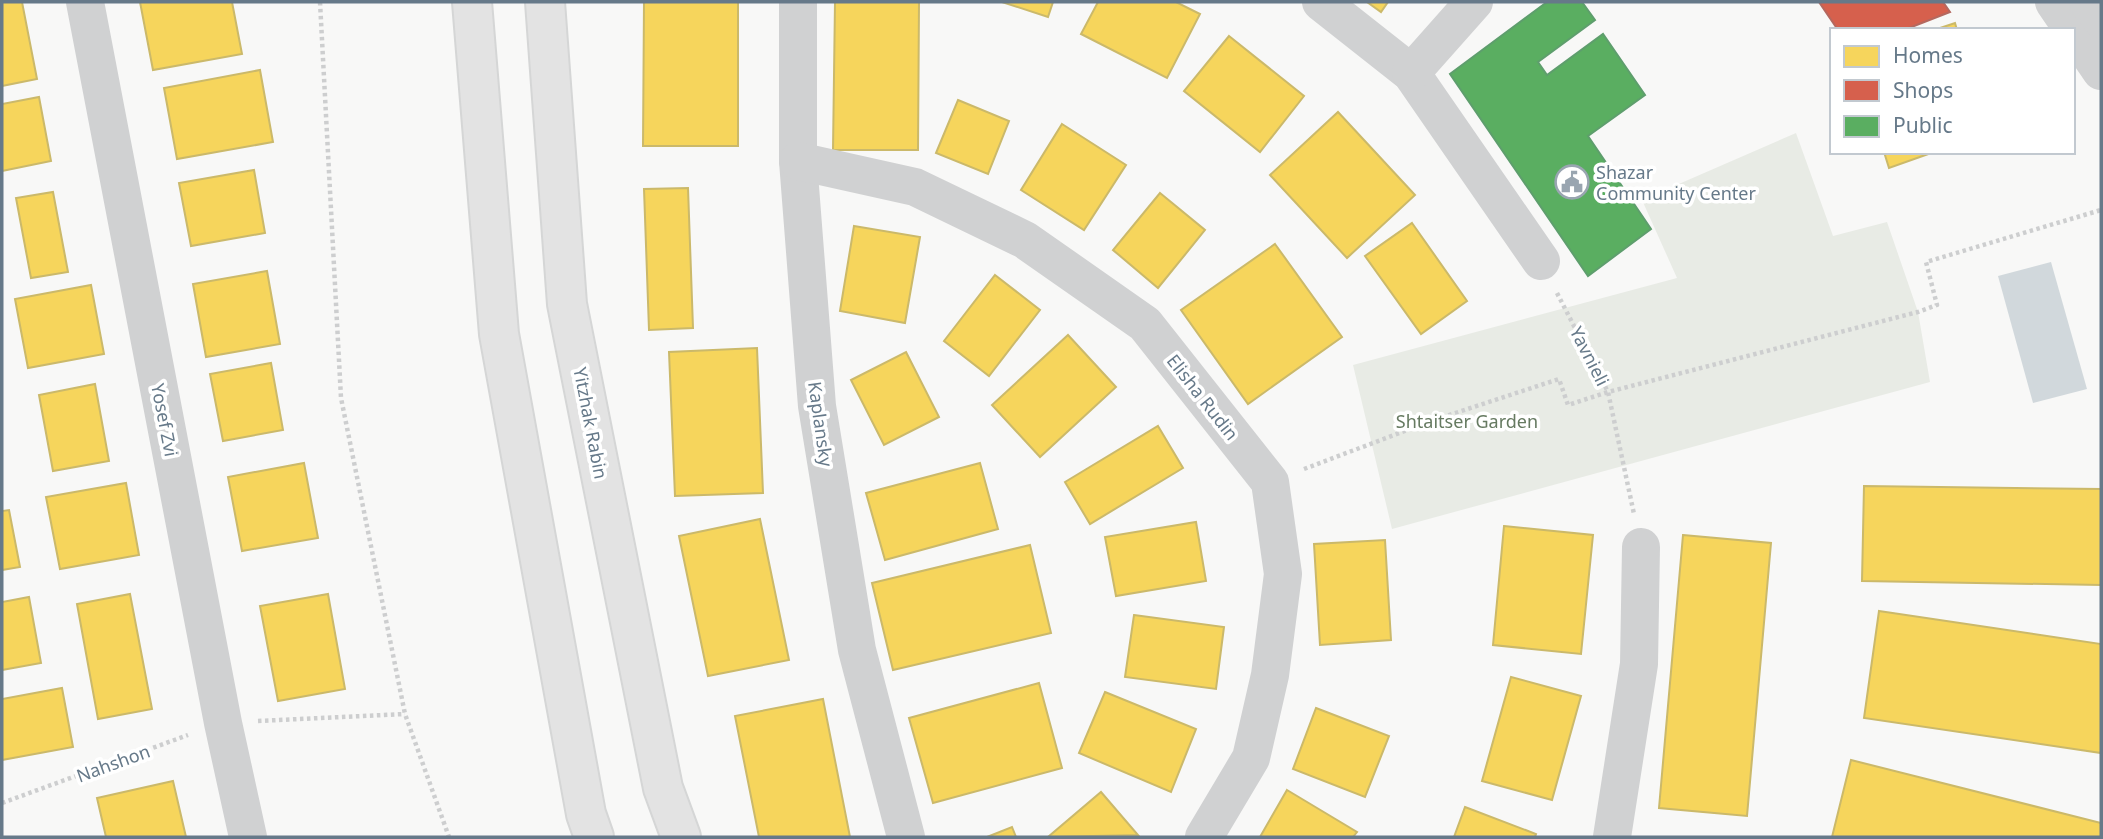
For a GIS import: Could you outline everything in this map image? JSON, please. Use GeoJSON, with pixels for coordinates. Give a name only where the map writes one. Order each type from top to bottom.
{"type":"FeatureCollection","features":[{"type":"Feature","properties":{"kind":"main road"},"geometry":{"type":"LineString","coordinates":[[472,2],[499,334],[586,814],[594,837]]}},
{"type":"Feature","properties":{"kind":"main road","name":"Yitzhak Rabin"},"geometry":{"type":"LineString","coordinates":[[545,2],[567,303],[663,788],[681,837]]}},
{"type":"Feature","properties":{"kind":"street","name":"Yosef Zvi"},"geometry":{"type":"LineString","coordinates":[[85,2],[223,723],[248,837]]}},
{"type":"Feature","properties":{"kind":"street","name":"Kaplansky"},"geometry":{"type":"LineString","coordinates":[[798,2],[798,161],[817,406],[857,650],[906,837]]}},
{"type":"Feature","properties":{"kind":"street"},"geometry":{"type":"LineString","coordinates":[[1321,2],[1411,74],[1541,261]]}},
{"type":"Feature","properties":{"kind":"street"},"geometry":{"type":"LineString","coordinates":[[1411,74],[1474,2]]}},
{"type":"Feature","properties":{"kind":"street"},"geometry":{"type":"LineString","coordinates":[[2078,6],[2101,71]]}},
{"type":"Feature","properties":{"kind":"street","name":"Elisha Rudin"},"geometry":{"type":"LineString","coordinates":[[798,161],[915,187],[1025,240],[1145,324],[1270,482]]}},
{"type":"Feature","properties":{"kind":"street"},"geometry":{"type":"LineString","coordinates":[[1204,837],[1251,758],[1270,675],[1283,574],[1270,482]]}},
{"type":"Feature","properties":{"kind":"street"},"geometry":{"type":"LineString","coordinates":[[1614,837],[1639,664],[1641,547]]}},
{"type":"Feature","properties":{"kind":"path"},"geometry":{"type":"LineString","coordinates":[[320,2],[341,398],[405,714],[449,837]]}},
{"type":"Feature","properties":{"kind":"path"},"geometry":{"type":"LineString","coordinates":[[1270,482],[1434,420],[1559,379],[1568,405],[1608,392],[1928,309],[1937,305],[1927,262],[2101,210]]}},
{"type":"Feature","properties":{"kind":"path","name":"Yavnieli"},"geometry":{"type":"LineString","coordinates":[[1541,261],[1608,392],[1641,547]]}},
{"type":"Feature","properties":{"kind":"path","name":"Nahshon"},"geometry":{"type":"LineString","coordinates":[[2,803],[223,723],[405,714]]}},
{"type":"Feature","properties":{"kind":"green space","name":"Shtaitser Garden"},"geometry":{"type":"Polygon","coordinates":[[[1796,133],[1833,236],[1887,222],[1918,312],[1930,382],[1392,529],[1353,365],[1677,278],[1642,200],[1796,133]]]}},
{"type":"Feature","properties":{"kind":"shaded area"},"geometry":{"type":"Polygon","coordinates":[[[2051,262],[2087,389],[2033,403],[1998,276],[2051,262]]]}},
{"type":"Feature","properties":{"kind":"building: Homes"},"geometry":{"type":"Polygon","coordinates":[[[2,2],[22,2],[37,79],[2,86],[2,2]]]}},
{"type":"Feature","properties":{"kind":"building: Homes"},"geometry":{"type":"Polygon","coordinates":[[[140,2],[232,2],[242,54],[153,70],[140,2]]]}},
{"type":"Feature","properties":{"kind":"building: Homes"},"geometry":{"type":"Polygon","coordinates":[[[644,2],[738,2],[738,146],[643,146],[644,2]]]}},
{"type":"Feature","properties":{"kind":"building: Homes"},"geometry":{"type":"Polygon","coordinates":[[[835,2],[919,2],[918,150],[833,150],[835,2]]]}},
{"type":"Feature","properties":{"kind":"building: Homes"},"geometry":{"type":"Polygon","coordinates":[[[1002,2],[1053,2],[1048,17],[1002,2]]]}},
{"type":"Feature","properties":{"kind":"building: Homes"},"geometry":{"type":"Polygon","coordinates":[[[1098,2],[1176,2],[1200,14],[1167,78],[1081,34],[1098,2]]]}},
{"type":"Feature","properties":{"kind":"building: Homes"},"geometry":{"type":"Polygon","coordinates":[[[1367,2],[1388,2],[1381,12],[1367,2]]]}},
{"type":"Feature","properties":{"kind":"building: Homes"},"geometry":{"type":"Polygon","coordinates":[[[1955,23],[1956,28],[1940,28],[1955,23]]]}},
{"type":"Feature","properties":{"kind":"building: Homes"},"geometry":{"type":"Polygon","coordinates":[[[1229,36],[1304,96],[1260,152],[1184,91],[1229,36]]]}},
{"type":"Feature","properties":{"kind":"building: Homes"},"geometry":{"type":"Polygon","coordinates":[[[260,70],[273,142],[177,159],[164,88],[260,70]]]}},
{"type":"Feature","properties":{"kind":"building: Homes"},"geometry":{"type":"Polygon","coordinates":[[[39,97],[51,161],[2,171],[2,104],[39,97]]]}},
{"type":"Feature","properties":{"kind":"building: Homes"},"geometry":{"type":"Polygon","coordinates":[[[958,100],[1009,121],[988,174],[936,153],[958,100]]]}},
{"type":"Feature","properties":{"kind":"building: Homes"},"geometry":{"type":"Polygon","coordinates":[[[1338,112],[1415,195],[1347,258],[1270,175],[1338,112]]]}},
{"type":"Feature","properties":{"kind":"building: Homes"},"geometry":{"type":"Polygon","coordinates":[[[1062,124],[1126,165],[1084,230],[1021,190],[1062,124]]]}},
{"type":"Feature","properties":{"kind":"building: Homes"},"geometry":{"type":"Polygon","coordinates":[[[1885,154],[1928,154],[1889,168],[1885,154]]]}},
{"type":"Feature","properties":{"kind":"building: Homes"},"geometry":{"type":"Polygon","coordinates":[[[254,170],[265,233],[191,246],[179,183],[254,170]]]}},
{"type":"Feature","properties":{"kind":"building: Homes"},"geometry":{"type":"Polygon","coordinates":[[[688,188],[693,328],[649,330],[644,189],[688,188]]]}},
{"type":"Feature","properties":{"kind":"building: Homes"},"geometry":{"type":"Polygon","coordinates":[[[53,192],[68,272],[31,278],[16,198],[53,192]]]}},
{"type":"Feature","properties":{"kind":"building: Homes"},"geometry":{"type":"Polygon","coordinates":[[[1160,193],[1205,230],[1158,288],[1113,250],[1160,193]]]}},
{"type":"Feature","properties":{"kind":"building: Homes"},"geometry":{"type":"Polygon","coordinates":[[[1412,223],[1467,301],[1421,334],[1365,256],[1412,223]]]}},
{"type":"Feature","properties":{"kind":"building: Homes"},"geometry":{"type":"Polygon","coordinates":[[[854,226],[920,237],[905,323],[840,311],[854,226]]]}},
{"type":"Feature","properties":{"kind":"building: Homes"},"geometry":{"type":"Polygon","coordinates":[[[1275,244],[1342,337],[1248,404],[1181,310],[1275,244]]]}},
{"type":"Feature","properties":{"kind":"building: Homes"},"geometry":{"type":"Polygon","coordinates":[[[267,271],[280,344],[206,357],[193,284],[267,271]]]}},
{"type":"Feature","properties":{"kind":"building: Homes"},"geometry":{"type":"Polygon","coordinates":[[[995,275],[1040,310],[989,376],[944,341],[995,275]]]}},
{"type":"Feature","properties":{"kind":"building: Homes"},"geometry":{"type":"Polygon","coordinates":[[[91,285],[104,354],[28,368],[15,299],[91,285]]]}},
{"type":"Feature","properties":{"kind":"building: Homes"},"geometry":{"type":"Polygon","coordinates":[[[1068,335],[1116,387],[1040,457],[992,405],[1068,335]]]}},
{"type":"Feature","properties":{"kind":"building: Homes"},"geometry":{"type":"Polygon","coordinates":[[[757,348],[763,493],[675,496],[669,352],[757,348]]]}},
{"type":"Feature","properties":{"kind":"building: Homes"},"geometry":{"type":"Polygon","coordinates":[[[906,352],[939,417],[884,445],[851,380],[906,352]]]}},
{"type":"Feature","properties":{"kind":"building: Homes"},"geometry":{"type":"Polygon","coordinates":[[[271,363],[283,430],[223,441],[210,374],[271,363]]]}},
{"type":"Feature","properties":{"kind":"building: Homes"},"geometry":{"type":"Polygon","coordinates":[[[95,384],[109,461],[53,471],[39,395],[95,384]]]}},
{"type":"Feature","properties":{"kind":"building: Homes"},"geometry":{"type":"Polygon","coordinates":[[[1158,426],[1183,468],[1090,524],[1065,482],[1158,426]]]}},
{"type":"Feature","properties":{"kind":"building: Homes"},"geometry":{"type":"Polygon","coordinates":[[[304,463],[318,538],[242,551],[228,477],[304,463]]]}},
{"type":"Feature","properties":{"kind":"building: Homes"},"geometry":{"type":"Polygon","coordinates":[[[980,463],[998,529],[885,560],[866,493],[980,463]]]}},
{"type":"Feature","properties":{"kind":"building: Homes"},"geometry":{"type":"Polygon","coordinates":[[[126,483],[139,555],[60,569],[46,497],[126,483]]]}},
{"type":"Feature","properties":{"kind":"building: Homes"},"geometry":{"type":"Polygon","coordinates":[[[1864,486],[2101,489],[2101,585],[1862,581],[1864,486]]]}},
{"type":"Feature","properties":{"kind":"building: Homes"},"geometry":{"type":"Polygon","coordinates":[[[9,510],[20,567],[2,570],[2,511],[9,510]]]}},
{"type":"Feature","properties":{"kind":"building: Homes"},"geometry":{"type":"Polygon","coordinates":[[[760,519],[789,660],[708,676],[679,536],[760,519]]]}},
{"type":"Feature","properties":{"kind":"building: Homes"},"geometry":{"type":"Polygon","coordinates":[[[1196,522],[1206,581],[1116,596],[1105,537],[1196,522]]]}},
{"type":"Feature","properties":{"kind":"building: Homes"},"geometry":{"type":"Polygon","coordinates":[[[1504,526],[1593,535],[1581,654],[1493,645],[1504,526]]]}},
{"type":"Feature","properties":{"kind":"building: Homes"},"geometry":{"type":"Polygon","coordinates":[[[1683,535],[1771,543],[1747,816],[1659,808],[1683,535]]]}},
{"type":"Feature","properties":{"kind":"building: Homes"},"geometry":{"type":"Polygon","coordinates":[[[1385,540],[1391,640],[1320,645],[1314,544],[1385,540]]]}},
{"type":"Feature","properties":{"kind":"building: Homes"},"geometry":{"type":"Polygon","coordinates":[[[1030,545],[1051,633],[893,670],[872,583],[1030,545]]]}},
{"type":"Feature","properties":{"kind":"building: Homes"},"geometry":{"type":"Polygon","coordinates":[[[130,594],[152,709],[98,719],[77,604],[130,594]]]}},
{"type":"Feature","properties":{"kind":"building: Homes"},"geometry":{"type":"Polygon","coordinates":[[[328,594],[345,689],[278,701],[260,606],[328,594]]]}},
{"type":"Feature","properties":{"kind":"building: Homes"},"geometry":{"type":"Polygon","coordinates":[[[29,597],[41,663],[2,670],[2,602],[29,597]]]}},
{"type":"Feature","properties":{"kind":"building: Homes"},"geometry":{"type":"Polygon","coordinates":[[[1879,611],[2101,644],[2101,753],[1864,718],[1879,611]]]}},
{"type":"Feature","properties":{"kind":"building: Homes"},"geometry":{"type":"Polygon","coordinates":[[[1134,615],[1224,627],[1216,689],[1125,677],[1134,615]]]}},
{"type":"Feature","properties":{"kind":"building: Homes"},"geometry":{"type":"Polygon","coordinates":[[[1511,677],[1581,696],[1552,800],[1482,781],[1511,677]]]}},
{"type":"Feature","properties":{"kind":"building: Homes"},"geometry":{"type":"Polygon","coordinates":[[[1039,683],[1062,768],[933,803],[909,718],[1039,683]]]}},
{"type":"Feature","properties":{"kind":"building: Homes"},"geometry":{"type":"Polygon","coordinates":[[[62,688],[73,747],[2,760],[2,699],[62,688]]]}},
{"type":"Feature","properties":{"kind":"building: Homes"},"geometry":{"type":"Polygon","coordinates":[[[1105,692],[1196,729],[1171,792],[1079,753],[1105,692]]]}},
{"type":"Feature","properties":{"kind":"building: Homes"},"geometry":{"type":"Polygon","coordinates":[[[823,699],[850,837],[759,837],[735,716],[823,699]]]}},
{"type":"Feature","properties":{"kind":"building: Homes"},"geometry":{"type":"Polygon","coordinates":[[[1316,708],[1389,736],[1365,797],[1293,769],[1316,708]]]}},
{"type":"Feature","properties":{"kind":"building: Homes"},"geometry":{"type":"Polygon","coordinates":[[[1851,760],[2101,823],[2101,837],[1832,837],[1851,760]]]}},
{"type":"Feature","properties":{"kind":"building: Homes"},"geometry":{"type":"Polygon","coordinates":[[[173,781],[186,837],[106,837],[97,798],[173,781]]]}},
{"type":"Feature","properties":{"kind":"building: Homes"},"geometry":{"type":"Polygon","coordinates":[[[1287,790],[1357,832],[1353,837],[1260,837],[1287,790]]]}},
{"type":"Feature","properties":{"kind":"building: Homes"},"geometry":{"type":"Polygon","coordinates":[[[1101,792],[1138,835],[1048,837],[1101,792]]]}},
{"type":"Feature","properties":{"kind":"building: Homes"},"geometry":{"type":"Polygon","coordinates":[[[1465,807],[1536,834],[1535,837],[1454,837],[1465,807]]]}},
{"type":"Feature","properties":{"kind":"building: Homes"},"geometry":{"type":"Polygon","coordinates":[[[1012,827],[1016,837],[987,837],[1012,827]]]}},
{"type":"Feature","properties":{"kind":"building: Shops"},"geometry":{"type":"Polygon","coordinates":[[[1819,2],[1943,2],[1950,12],[1909,28],[1837,28],[1819,2]]]}},
{"type":"Feature","properties":{"kind":"building: Public","name":"Shazar Community Center"},"geometry":{"type":"Polygon","coordinates":[[[1547,2],[1582,2],[1595,20],[1538,62],[1547,75],[1603,34],[1645,95],[1588,136],[1651,229],[1588,276],[1450,74],[1547,2]]]}},
{"type":"Feature","properties":{"kind":"place","name":"Shazar Community Center"},"geometry":{"type":"Point","coordinates":[1572,182]}}]}
